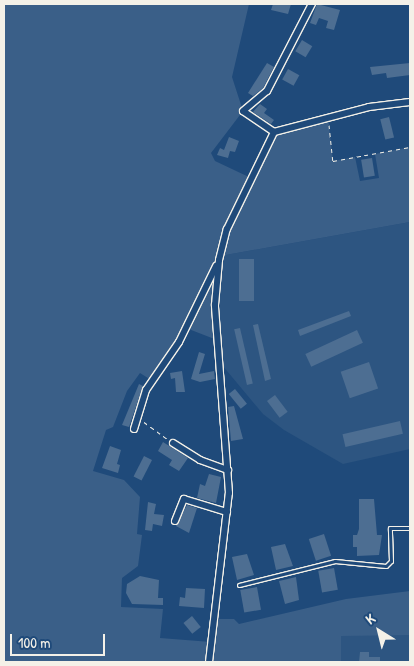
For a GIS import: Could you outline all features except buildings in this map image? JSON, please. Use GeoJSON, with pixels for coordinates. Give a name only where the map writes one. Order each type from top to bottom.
{"type":"FeatureCollection","features":[{"type":"Feature","properties":{"kind":"street"},"geometry":{"type":"LineString","coordinates":[[274,132],[243,111],[267,91],[312,4]]}},
{"type":"Feature","properties":{"kind":"street"},"geometry":{"type":"LineString","coordinates":[[134,429],[151,380],[179,342],[218,260],[236,208],[274,132],[328,116],[410,102]]}},
{"type":"Feature","properties":{"kind":"street"},"geometry":{"type":"LineString","coordinates":[[209,662],[227,512],[228,470],[217,358],[215,305],[218,260]]}},
{"type":"Feature","properties":{"kind":"street"},"geometry":{"type":"LineString","coordinates":[[173,443],[206,462],[228,470]]}},
{"type":"Feature","properties":{"kind":"street"},"geometry":{"type":"LineString","coordinates":[[175,522],[184,499],[227,512]]}},
{"type":"Feature","properties":{"kind":"lane"},"geometry":{"type":"LineString","coordinates":[[239,585],[334,561],[386,566],[391,562],[390,528],[410,528]]}},
{"type":"Feature","properties":{"kind":"path"},"geometry":{"type":"LineString","coordinates":[[328,116],[333,161],[410,147]]}},
{"type":"Feature","properties":{"kind":"path"},"geometry":{"type":"LineString","coordinates":[[137,417],[173,443]]}},
{"type":"Feature","properties":{"kind":"shaded area"},"geometry":{"type":"Polygon","coordinates":[[[4,4],[249,4],[232,77],[243,111],[211,153],[215,161],[251,178],[274,132],[328,117],[333,161],[355,157],[360,181],[379,178],[375,154],[410,147],[410,222],[220,256],[217,340],[186,328],[151,380],[140,373],[127,391],[113,427],[106,430],[93,471],[124,480],[140,497],[137,534],[142,535],[138,566],[122,578],[121,607],[163,609],[160,638],[211,642],[214,619],[234,619],[239,624],[346,599],[410,591],[410,635],[341,636],[341,662],[4,662],[4,4]]]}},
{"type":"Feature","properties":{"kind":"shaded area"},"geometry":{"type":"Polygon","coordinates":[[[410,222],[410,449],[343,464],[284,430],[263,414],[217,359],[215,305],[220,256],[410,222]]]}},
{"type":"Feature","properties":{"kind":"shaded area"},"geometry":{"type":"Polygon","coordinates":[[[340,635],[410,635],[410,662],[340,662],[340,635]]]}}]}
